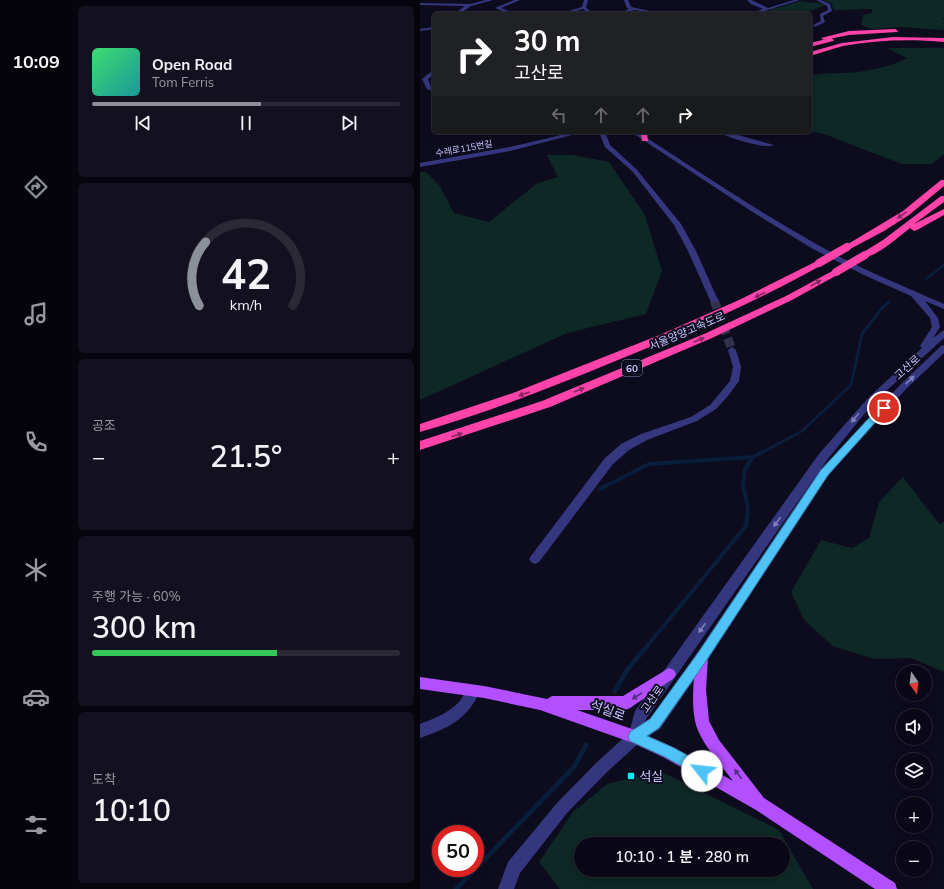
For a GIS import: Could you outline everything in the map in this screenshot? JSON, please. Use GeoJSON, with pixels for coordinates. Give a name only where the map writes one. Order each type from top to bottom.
{"type":"FeatureCollection","features":[{"type":"Feature","properties":{"kind":"highway"},"geometry":{"type":"LineString","coordinates":[[812,41],[848,34],[899,31]]}},
{"type":"Feature","properties":{"kind":"highway"},"geometry":{"type":"LineString","coordinates":[[812,44],[866,35],[892,33],[944,35]]}},
{"type":"Feature","properties":{"kind":"highway"},"geometry":{"type":"LineString","coordinates":[[812,48],[874,37],[944,35]]}},
{"type":"Feature","properties":{"kind":"highway"},"geometry":{"type":"LineString","coordinates":[[812,53],[838,46],[875,40],[915,38],[944,40]]}},
{"type":"Feature","properties":{"kind":"highway"},"geometry":{"type":"LineString","coordinates":[[923,199],[944,178]]}},
{"type":"Feature","properties":{"kind":"highway","name":"서울양양고속도로"},"geometry":{"type":"LineString","coordinates":[[420,428],[463,416],[536,389],[703,321],[776,288],[881,229],[944,182]]}},
{"type":"Feature","properties":{"kind":"highway","name":"서울양양고속도로"},"geometry":{"type":"LineString","coordinates":[[420,446],[546,404],[768,309],[836,272],[886,242],[944,198]]}},
{"type":"Feature","properties":{"kind":"highway"},"geometry":{"type":"LineString","coordinates":[[886,242],[928,222],[944,211]]}},
{"type":"Feature","properties":{"kind":"main road"},"geometry":{"type":"LineString","coordinates":[[702,657],[699,690],[702,722],[714,745],[733,767],[761,805]]}},
{"type":"Feature","properties":{"kind":"main road"},"geometry":{"type":"LineString","coordinates":[[540,703],[591,705],[625,704],[669,674]]}},
{"type":"Feature","properties":{"kind":"main road","name":"석실로"},"geometry":{"type":"LineString","coordinates":[[420,683],[540,703],[635,737],[670,753],[761,805],[889,889]]}},
{"type":"Feature","properties":{"kind":"street"},"geometry":{"type":"LineString","coordinates":[[460,12],[470,6],[491,0]]}},
{"type":"Feature","properties":{"kind":"street"},"geometry":{"type":"LineString","coordinates":[[508,12],[497,8],[518,0]]}},
{"type":"Feature","properties":{"kind":"street"},"geometry":{"type":"LineString","coordinates":[[584,8],[586,0]]}},
{"type":"Feature","properties":{"kind":"street"},"geometry":{"type":"LineString","coordinates":[[626,0],[629,8],[651,12]]}},
{"type":"Feature","properties":{"kind":"street"},"geometry":{"type":"LineString","coordinates":[[749,0],[752,3],[767,9]]}},
{"type":"Feature","properties":{"kind":"street"},"geometry":{"type":"LineString","coordinates":[[757,12],[798,0]]}},
{"type":"Feature","properties":{"kind":"street"},"geometry":{"type":"LineString","coordinates":[[815,26],[823,21],[821,15],[830,11],[829,5],[818,0]]}},
{"type":"Feature","properties":{"kind":"street"},"geometry":{"type":"LineString","coordinates":[[421,2],[470,6]]}},
{"type":"Feature","properties":{"kind":"street"},"geometry":{"type":"LineString","coordinates":[[569,12],[584,8],[590,12]]}},
{"type":"Feature","properties":{"kind":"street"},"geometry":{"type":"LineString","coordinates":[[625,12],[634,9]]}},
{"type":"Feature","properties":{"kind":"street"},"geometry":{"type":"LineString","coordinates":[[420,30],[432,28]]}},
{"type":"Feature","properties":{"kind":"street"},"geometry":{"type":"LineString","coordinates":[[432,73],[425,78],[429,88],[432,89]]}},
{"type":"Feature","properties":{"kind":"street"},"geometry":{"type":"LineString","coordinates":[[420,74],[432,77]]}},
{"type":"Feature","properties":{"kind":"street","name":"수레로115번길"},"geometry":{"type":"LineString","coordinates":[[420,165],[510,149],[572,134]]}},
{"type":"Feature","properties":{"kind":"street"},"geometry":{"type":"LineString","coordinates":[[603,134],[607,146],[635,171],[677,224],[692,251],[714,300]]}},
{"type":"Feature","properties":{"kind":"street"},"geometry":{"type":"LineString","coordinates":[[727,134],[756,143],[771,145]]}},
{"type":"Feature","properties":{"kind":"street"},"geometry":{"type":"LineString","coordinates":[[644,136],[753,210],[816,247],[867,273],[944,307]]}},
{"type":"Feature","properties":{"kind":"street"},"geometry":{"type":"LineString","coordinates":[[914,293],[934,318],[936,327],[917,357]]}},
{"type":"Feature","properties":{"kind":"street"},"geometry":{"type":"LineString","coordinates":[[930,300],[944,300]]}},
{"type":"Feature","properties":{"kind":"street","name":"고산로"},"geometry":{"type":"LineString","coordinates":[[635,737],[640,716],[823,457],[870,400],[944,333]]}},
{"type":"Feature","properties":{"kind":"street","name":"고산로"},"geometry":{"type":"LineString","coordinates":[[635,737],[655,724],[702,657],[824,473],[904,386],[944,348]]}},
{"type":"Feature","properties":{"kind":"street"},"geometry":{"type":"LineString","coordinates":[[535,559],[609,461],[624,447],[644,436],[694,420],[713,407],[734,381],[737,367],[732,350]]}},
{"type":"Feature","properties":{"kind":"street"},"geometry":{"type":"LineString","coordinates":[[420,731],[440,724],[463,708],[473,691]]}},
{"type":"Feature","properties":{"kind":"street"},"geometry":{"type":"LineString","coordinates":[[506,889],[514,868],[562,808],[601,768],[635,737]]}},
{"type":"Feature","properties":{"kind":"green space"},"geometry":{"type":"Polygon","coordinates":[[[824,0],[944,0],[944,18],[942,18],[944,20],[944,30],[901,27],[872,29],[861,25],[863,15],[873,12],[871,9],[834,10],[831,3],[824,0]]]}},
{"type":"Feature","properties":{"kind":"green space"},"geometry":{"type":"Polygon","coordinates":[[[801,1],[825,5],[808,12],[774,12],[769,10],[801,1]]]}},
{"type":"Feature","properties":{"kind":"green space"},"geometry":{"type":"Polygon","coordinates":[[[887,48],[944,48],[944,154],[932,164],[902,164],[824,134],[812,131],[812,76],[870,70],[907,58],[887,48]]]}},
{"type":"Feature","properties":{"kind":"green space"},"geometry":{"type":"Polygon","coordinates":[[[547,155],[573,155],[609,162],[645,215],[662,271],[646,314],[567,333],[420,400],[420,172],[426,172],[439,185],[454,213],[489,222],[536,184],[558,177],[547,155]]]}},
{"type":"Feature","properties":{"kind":"green space"},"geometry":{"type":"Polygon","coordinates":[[[903,477],[939,524],[944,522],[944,672],[932,667],[932,665],[928,665],[911,658],[874,659],[833,646],[804,620],[791,592],[821,540],[852,548],[869,538],[879,502],[903,477]]]}},
{"type":"Feature","properties":{"kind":"green space"},"geometry":{"type":"Polygon","coordinates":[[[660,771],[779,830],[783,837],[574,837],[574,877],[790,877],[790,849],[813,889],[560,889],[539,862],[573,812],[607,784],[660,771]]]}},
{"type":"Feature","properties":{"kind":"waterway"},"geometry":{"type":"LineString","coordinates":[[926,279],[944,265]]}},
{"type":"Feature","properties":{"kind":"waterway"},"geometry":{"type":"LineString","coordinates":[[763,452],[802,431],[851,385],[862,334],[882,308],[889,302]]}},
{"type":"Feature","properties":{"kind":"waterway"},"geometry":{"type":"LineString","coordinates":[[753,457],[764,451]]}},
{"type":"Feature","properties":{"kind":"waterway"},"geometry":{"type":"LineString","coordinates":[[600,489],[649,464],[753,457]]}},
{"type":"Feature","properties":{"kind":"waterway"},"geometry":{"type":"LineString","coordinates":[[647,646],[746,526],[748,507],[743,486],[745,469],[753,457]]}},
{"type":"Feature","properties":{"kind":"waterway"},"geometry":{"type":"LineString","coordinates":[[615,691],[627,670],[648,645]]}},
{"type":"Feature","properties":{"kind":"waterway"},"geometry":{"type":"LineString","coordinates":[[456,889],[574,767],[586,745]]}},
{"type":"Feature","properties":{"kind":"tunnel"},"geometry":{"type":"LineString","coordinates":[[714,300],[732,350]]}},
{"type":"Feature","properties":{"kind":"place","name":"석실"},"geometry":{"type":"Point","coordinates":[631,776]}},
{"type":"Feature","properties":{"kind":"route"},"geometry":{"type":"LineString","coordinates":[[702,771],[670,753],[635,737],[655,724],[702,657],[824,473],[884,408]]}}]}
